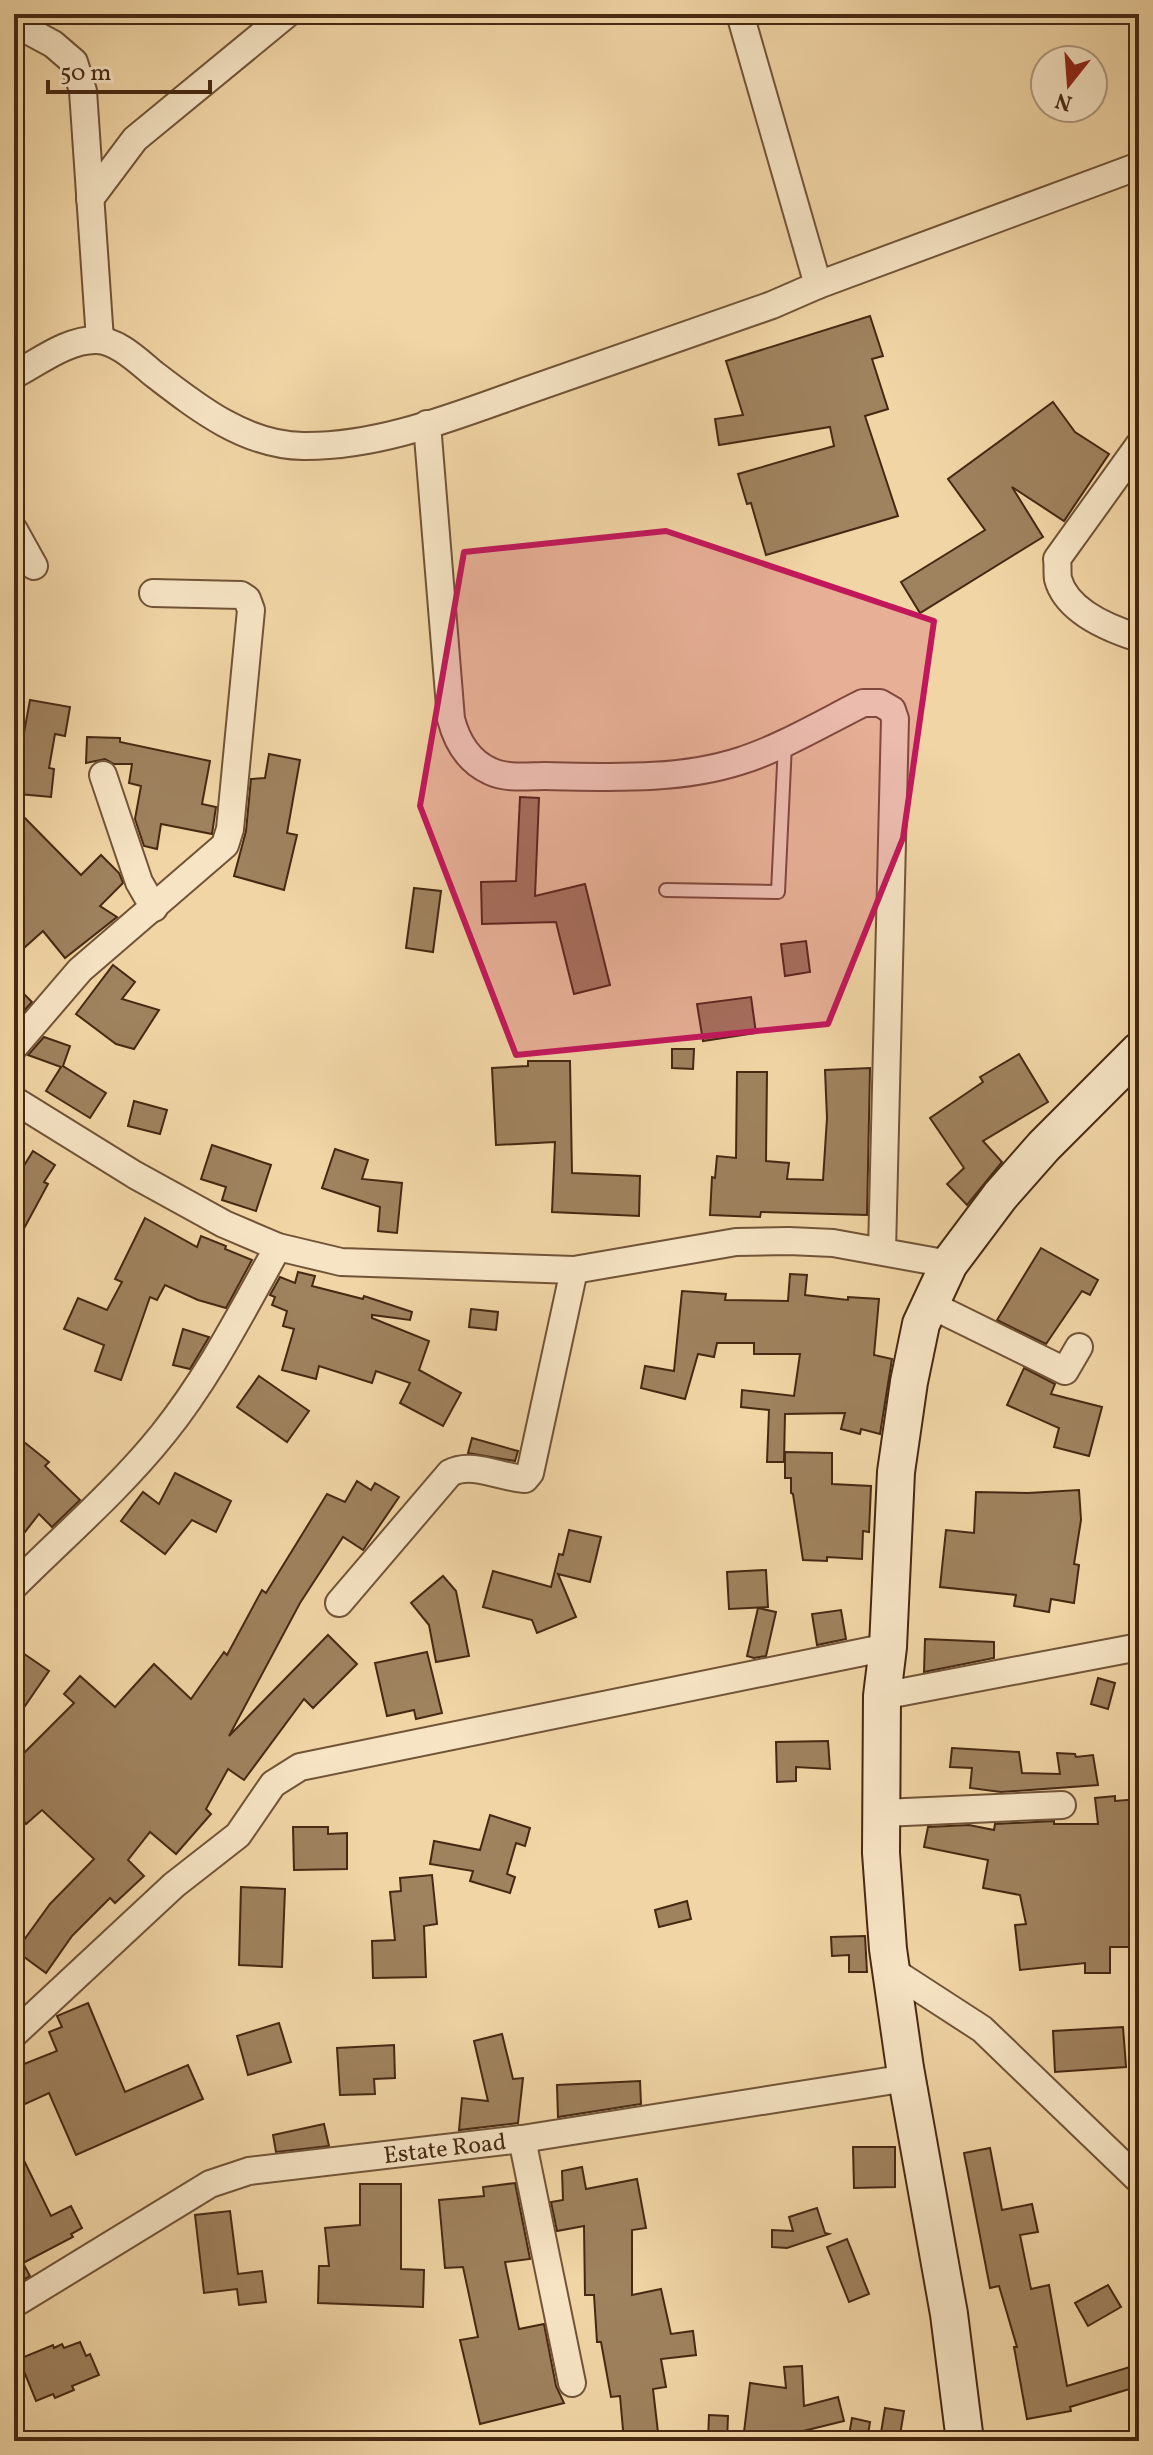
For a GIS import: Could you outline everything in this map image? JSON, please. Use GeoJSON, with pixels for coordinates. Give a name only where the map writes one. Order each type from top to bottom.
{"type":"FeatureCollection","features":[{"type":"Feature","properties":{"kind":"street"},"geometry":{"type":"LineString","coordinates":[[90,199],[135,139],[287,14]]}},
{"type":"Feature","properties":{"kind":"street"},"geometry":{"type":"LineString","coordinates":[[740,14],[818,285]]}},
{"type":"Feature","properties":{"kind":"street"},"geometry":{"type":"LineString","coordinates":[[14,23],[53,44],[74,62],[83,91],[100,340]]}},
{"type":"Feature","properties":{"kind":"street"},"geometry":{"type":"LineString","coordinates":[[14,375],[80,342],[100,340],[120,348],[204,412],[273,444],[305,446],[346,443],[393,435],[772,305],[818,285],[1139,166]]}},
{"type":"Feature","properties":{"kind":"street"},"geometry":{"type":"LineString","coordinates":[[427,424],[451,719],[457,741],[473,760],[491,772],[509,776],[676,774],[744,761],[863,703],[880,703],[892,710],[895,719],[882,1251]]}},
{"type":"Feature","properties":{"kind":"street"},"geometry":{"type":"LineString","coordinates":[[1139,445],[1057,559],[1058,579],[1068,597],[1101,623],[1139,638]]}},
{"type":"Feature","properties":{"kind":"street"},"geometry":{"type":"LineString","coordinates":[[14,530],[34,566]]}},
{"type":"Feature","properties":{"kind":"street"},"geometry":{"type":"LineString","coordinates":[[14,1047],[69,981],[225,845],[230,829],[251,610],[247,599],[241,595],[153,593]]}},
{"type":"Feature","properties":{"kind":"street"},"geometry":{"type":"LineString","coordinates":[[103,775],[139,882],[154,908]]}},
{"type":"Feature","properties":{"kind":"street"},"geometry":{"type":"LineString","coordinates":[[965,2441],[949,2314],[891,1970],[881,1853],[880,1745],[896,1472],[916,1347],[929,1304],[949,1264],[1000,1196],[1044,1146],[1139,1051]]}},
{"type":"Feature","properties":{"kind":"street"},"geometry":{"type":"LineString","coordinates":[[14,1100],[135,1175],[224,1224],[278,1247],[341,1262],[574,1270],[736,1242],[833,1243],[949,1264]]}},
{"type":"Feature","properties":{"kind":"street"},"geometry":{"type":"LineString","coordinates":[[14,1586],[119,1483],[163,1434],[225,1345],[278,1247]]}},
{"type":"Feature","properties":{"kind":"street"},"geometry":{"type":"LineString","coordinates":[[339,1603],[450,1473],[457,1469],[469,1469],[525,1479],[530,1473],[574,1270]]}},
{"type":"Feature","properties":{"kind":"street"},"geometry":{"type":"LineString","coordinates":[[929,1304],[1065,1371],[1079,1347]]}},
{"type":"Feature","properties":{"kind":"street"},"geometry":{"type":"LineString","coordinates":[[14,2034],[174,1885],[238,1835],[273,1784],[300,1767],[888,1647]]}},
{"type":"Feature","properties":{"kind":"street"},"geometry":{"type":"LineString","coordinates":[[882,1696],[1139,1647]]}},
{"type":"Feature","properties":{"kind":"street"},"geometry":{"type":"LineString","coordinates":[[883,1813],[1062,1805]]}},
{"type":"Feature","properties":{"kind":"street"},"geometry":{"type":"LineString","coordinates":[[891,1970],[982,2029],[1139,2180]]}},
{"type":"Feature","properties":{"kind":"street","name":"Estate Road"},"geometry":{"type":"LineString","coordinates":[[14,2304],[210,2184],[232,2176],[278,2166],[522,2139],[907,2078]]}},
{"type":"Feature","properties":{"kind":"street"},"geometry":{"type":"LineString","coordinates":[[522,2139],[572,2383]]}},
{"type":"Feature","properties":{"kind":"lane"},"geometry":{"type":"LineString","coordinates":[[666,890],[778,892],[785,741]]}},
{"type":"Feature","properties":{"kind":"highlighted area"},"geometry":{"type":"Polygon","coordinates":[[[666,531],[934,621],[903,838],[828,1024],[516,1055],[420,806],[464,552],[666,531]]]}},
{"type":"Feature","properties":{"kind":"building"},"geometry":{"type":"Polygon","coordinates":[[[870,316],[883,356],[872,359],[888,409],[865,416],[898,516],[766,555],[751,503],[747,504],[738,474],[834,446],[830,427],[719,445],[715,419],[743,415],[726,361],[870,316]]]}},
{"type":"Feature","properties":{"kind":"building"},"geometry":{"type":"Polygon","coordinates":[[[1053,402],[1075,432],[1109,454],[1064,521],[1012,487],[1043,537],[920,613],[901,582],[985,530],[948,479],[1053,402]]]}},
{"type":"Feature","properties":{"kind":"building"},"geometry":{"type":"Polygon","coordinates":[[[30,700],[70,707],[65,736],[55,734],[49,768],[54,769],[51,797],[19,794],[22,760],[19,760],[30,700]]]}},
{"type":"Feature","properties":{"kind":"building"},"geometry":{"type":"Polygon","coordinates":[[[87,737],[120,738],[120,742],[210,761],[202,804],[216,807],[212,834],[161,824],[157,849],[144,846],[135,819],[141,786],[129,783],[132,764],[114,764],[105,759],[86,763],[87,737]]]}},
{"type":"Feature","properties":{"kind":"building"},"geometry":{"type":"Polygon","coordinates":[[[269,754],[300,760],[287,833],[297,835],[284,890],[234,876],[246,831],[251,779],[265,778],[269,754]]]}},
{"type":"Feature","properties":{"kind":"building"},"geometry":{"type":"Polygon","coordinates":[[[520,797],[539,798],[535,896],[585,884],[610,985],[574,994],[556,922],[482,924],[481,882],[516,881],[520,797]]]}},
{"type":"Feature","properties":{"kind":"building"},"geometry":{"type":"Polygon","coordinates":[[[14,807],[81,875],[101,855],[119,873],[123,883],[100,906],[117,917],[65,958],[43,931],[14,957],[14,807]]]}},
{"type":"Feature","properties":{"kind":"building"},"geometry":{"type":"Polygon","coordinates":[[[414,888],[441,891],[433,952],[406,948],[414,888]]]}},
{"type":"Feature","properties":{"kind":"building"},"geometry":{"type":"Polygon","coordinates":[[[806,941],[810,972],[785,976],[781,944],[806,941]]]}},
{"type":"Feature","properties":{"kind":"building"},"geometry":{"type":"Polygon","coordinates":[[[113,965],[135,982],[122,999],[159,1010],[134,1049],[116,1044],[76,1014],[113,965]]]}},
{"type":"Feature","properties":{"kind":"building"},"geometry":{"type":"Polygon","coordinates":[[[14,984],[32,1002],[14,1022],[14,984]]]}},
{"type":"Feature","properties":{"kind":"building"},"geometry":{"type":"Polygon","coordinates":[[[751,997],[756,1033],[703,1041],[697,1004],[751,997]]]}},
{"type":"Feature","properties":{"kind":"building"},"geometry":{"type":"Polygon","coordinates":[[[44,1037],[70,1046],[63,1066],[106,1093],[90,1118],[46,1091],[61,1067],[28,1055],[44,1037]]]}},
{"type":"Feature","properties":{"kind":"building"},"geometry":{"type":"Polygon","coordinates":[[[672,1049],[694,1049],[693,1069],[672,1068],[672,1049]]]}},
{"type":"Feature","properties":{"kind":"building"},"geometry":{"type":"Polygon","coordinates":[[[1019,1054],[1048,1102],[983,1141],[1002,1162],[967,1205],[947,1184],[964,1168],[930,1118],[983,1082],[980,1077],[1019,1054]]]}},
{"type":"Feature","properties":{"kind":"building"},"geometry":{"type":"Polygon","coordinates":[[[528,1061],[570,1061],[572,1173],[640,1176],[639,1216],[552,1212],[555,1142],[496,1145],[492,1068],[528,1066],[528,1061]]]}},
{"type":"Feature","properties":{"kind":"building"},"geometry":{"type":"Polygon","coordinates":[[[870,1068],[867,1215],[761,1212],[760,1217],[710,1215],[712,1177],[715,1178],[717,1156],[736,1158],[737,1072],[767,1072],[766,1161],[789,1163],[787,1179],[823,1180],[827,1118],[825,1070],[870,1068]]]}},
{"type":"Feature","properties":{"kind":"building"},"geometry":{"type":"Polygon","coordinates":[[[134,1101],[167,1110],[160,1134],[128,1126],[134,1101]]]}},
{"type":"Feature","properties":{"kind":"building"},"geometry":{"type":"Polygon","coordinates":[[[212,1145],[271,1165],[256,1211],[222,1200],[226,1187],[201,1179],[212,1145]]]}},
{"type":"Feature","properties":{"kind":"building"},"geometry":{"type":"Polygon","coordinates":[[[335,1149],[368,1160],[362,1179],[402,1183],[397,1233],[378,1231],[380,1207],[322,1188],[335,1149]]]}},
{"type":"Feature","properties":{"kind":"building"},"geometry":{"type":"Polygon","coordinates":[[[33,1151],[55,1165],[14,1247],[14,1159],[25,1164],[33,1151]]]}},
{"type":"Feature","properties":{"kind":"building"},"geometry":{"type":"Polygon","coordinates":[[[145,1218],[197,1247],[201,1236],[252,1260],[226,1308],[165,1285],[157,1300],[150,1297],[121,1380],[95,1371],[104,1345],[64,1329],[78,1298],[107,1310],[122,1282],[115,1279],[145,1218]]]}},
{"type":"Feature","properties":{"kind":"building"},"geometry":{"type":"Polygon","coordinates":[[[1041,1248],[1098,1280],[1090,1295],[1082,1291],[1046,1344],[997,1320],[1041,1248]]]}},
{"type":"Feature","properties":{"kind":"building"},"geometry":{"type":"Polygon","coordinates":[[[298,1272],[315,1276],[312,1286],[363,1299],[364,1296],[412,1312],[410,1320],[372,1315],[372,1318],[429,1341],[419,1370],[461,1393],[443,1426],[400,1403],[410,1383],[376,1371],[372,1383],[319,1366],[316,1379],[282,1370],[294,1329],[283,1326],[287,1311],[272,1305],[275,1297],[270,1295],[280,1277],[295,1283],[298,1272]]]}},
{"type":"Feature","properties":{"kind":"building"},"geometry":{"type":"Polygon","coordinates":[[[790,1274],[807,1275],[805,1295],[848,1300],[848,1297],[879,1299],[874,1355],[892,1359],[880,1434],[861,1429],[860,1434],[841,1429],[845,1413],[785,1414],[784,1462],[767,1462],[769,1410],[741,1407],[742,1390],[794,1396],[800,1354],[754,1354],[754,1343],[717,1343],[714,1357],[698,1354],[685,1399],[641,1388],[645,1366],[674,1371],[682,1291],[726,1294],[725,1300],[788,1301],[790,1274]]]}},
{"type":"Feature","properties":{"kind":"building"},"geometry":{"type":"Polygon","coordinates":[[[471,1309],[498,1312],[496,1330],[469,1327],[471,1309]]]}},
{"type":"Feature","properties":{"kind":"building"},"geometry":{"type":"Polygon","coordinates":[[[183,1329],[209,1337],[190,1369],[173,1365],[183,1329]]]}},
{"type":"Feature","properties":{"kind":"building"},"geometry":{"type":"Polygon","coordinates":[[[1024,1368],[1055,1384],[1051,1394],[1102,1407],[1089,1456],[1054,1447],[1059,1428],[1007,1405],[1024,1368]]]}},
{"type":"Feature","properties":{"kind":"building"},"geometry":{"type":"Polygon","coordinates":[[[259,1376],[309,1411],[287,1442],[237,1407],[259,1376]]]}},
{"type":"Feature","properties":{"kind":"building"},"geometry":{"type":"Polygon","coordinates":[[[14,1434],[49,1462],[45,1466],[80,1500],[52,1527],[39,1514],[14,1546],[14,1434]]]}},
{"type":"Feature","properties":{"kind":"building"},"geometry":{"type":"Polygon","coordinates":[[[472,1438],[518,1451],[515,1461],[468,1453],[472,1438]]]}},
{"type":"Feature","properties":{"kind":"building"},"geometry":{"type":"Polygon","coordinates":[[[785,1452],[832,1453],[832,1484],[871,1486],[869,1532],[863,1531],[862,1559],[827,1557],[827,1561],[803,1560],[791,1478],[785,1478],[785,1452]]]}},
{"type":"Feature","properties":{"kind":"building"},"geometry":{"type":"Polygon","coordinates":[[[175,1473],[231,1501],[216,1532],[192,1520],[165,1554],[121,1521],[143,1492],[159,1504],[175,1473]]]}},
{"type":"Feature","properties":{"kind":"building"},"geometry":{"type":"Polygon","coordinates":[[[357,1481],[371,1490],[375,1483],[399,1497],[363,1550],[343,1537],[300,1603],[229,1736],[328,1635],[357,1664],[313,1708],[304,1699],[244,1780],[228,1769],[206,1809],[211,1814],[176,1854],[150,1832],[128,1860],[144,1876],[115,1903],[110,1898],[72,1936],[46,1973],[16,1951],[50,1904],[94,1859],[42,1810],[26,1824],[14,1810],[14,1763],[74,1703],[64,1694],[80,1676],[115,1707],[154,1664],[191,1699],[224,1652],[227,1655],[262,1590],[266,1593],[327,1494],[345,1502],[357,1481]]]}},
{"type":"Feature","properties":{"kind":"building"},"geometry":{"type":"Polygon","coordinates":[[[1079,1490],[1081,1520],[1074,1564],[1079,1565],[1074,1603],[1051,1599],[1049,1612],[1014,1606],[1016,1595],[940,1587],[946,1530],[974,1533],[976,1492],[1079,1490]]]}},
{"type":"Feature","properties":{"kind":"building"},"geometry":{"type":"Polygon","coordinates":[[[569,1530],[601,1537],[590,1582],[558,1574],[576,1617],[537,1633],[532,1620],[483,1607],[493,1571],[551,1587],[569,1530]]]}},
{"type":"Feature","properties":{"kind":"building"},"geometry":{"type":"Polygon","coordinates":[[[766,1570],[768,1607],[729,1609],[727,1572],[766,1570]]]}},
{"type":"Feature","properties":{"kind":"building"},"geometry":{"type":"Polygon","coordinates":[[[443,1576],[456,1591],[469,1656],[436,1662],[429,1625],[411,1603],[443,1576]]]}},
{"type":"Feature","properties":{"kind":"building"},"geometry":{"type":"Polygon","coordinates":[[[758,1608],[776,1612],[766,1656],[754,1658],[747,1656],[758,1608]]]}},
{"type":"Feature","properties":{"kind":"building"},"geometry":{"type":"Polygon","coordinates":[[[841,1610],[846,1639],[817,1645],[812,1614],[841,1610]]]}},
{"type":"Feature","properties":{"kind":"building"},"geometry":{"type":"Polygon","coordinates":[[[925,1639],[994,1642],[994,1658],[924,1672],[925,1639]]]}},
{"type":"Feature","properties":{"kind":"building"},"geometry":{"type":"Polygon","coordinates":[[[20,1651],[49,1671],[14,1722],[14,1660],[20,1651]]]}},
{"type":"Feature","properties":{"kind":"building"},"geometry":{"type":"Polygon","coordinates":[[[427,1652],[442,1713],[416,1719],[414,1710],[387,1716],[375,1663],[427,1652]]]}},
{"type":"Feature","properties":{"kind":"building"},"geometry":{"type":"Polygon","coordinates":[[[1098,1678],[1115,1683],[1108,1709],[1091,1704],[1098,1678]]]}},
{"type":"Feature","properties":{"kind":"building"},"geometry":{"type":"Polygon","coordinates":[[[828,1741],[830,1769],[796,1767],[796,1781],[777,1782],[776,1742],[828,1741]]]}},
{"type":"Feature","properties":{"kind":"building"},"geometry":{"type":"Polygon","coordinates":[[[952,1748],[1019,1752],[1022,1773],[1060,1774],[1057,1753],[1075,1754],[1076,1757],[1093,1755],[1098,1785],[1001,1792],[970,1788],[972,1768],[950,1767],[952,1748]]]}},
{"type":"Feature","properties":{"kind":"building"},"geometry":{"type":"Polygon","coordinates":[[[1115,1796],[1115,1801],[1139,1799],[1139,1947],[1110,1947],[1110,1973],[1085,1973],[1085,1963],[1020,1970],[1015,1925],[1026,1924],[1020,1895],[983,1888],[988,1860],[924,1847],[928,1827],[969,1825],[994,1830],[995,1824],[1054,1821],[1054,1824],[1098,1824],[1095,1798],[1115,1796]]]}},
{"type":"Feature","properties":{"kind":"building"},"geometry":{"type":"Polygon","coordinates":[[[490,1815],[530,1828],[525,1846],[516,1843],[507,1874],[515,1877],[510,1893],[470,1881],[473,1871],[430,1864],[434,1841],[480,1850],[490,1815]]]}},
{"type":"Feature","properties":{"kind":"building"},"geometry":{"type":"Polygon","coordinates":[[[293,1827],[328,1827],[328,1834],[347,1833],[347,1869],[294,1870],[293,1827]]]}},
{"type":"Feature","properties":{"kind":"building"},"geometry":{"type":"Polygon","coordinates":[[[432,1875],[437,1924],[424,1926],[426,1977],[373,1978],[372,1941],[395,1940],[390,1892],[401,1891],[400,1878],[432,1875]]]}},
{"type":"Feature","properties":{"kind":"building"},"geometry":{"type":"Polygon","coordinates":[[[241,1887],[285,1889],[282,1967],[239,1965],[241,1887]]]}},
{"type":"Feature","properties":{"kind":"building"},"geometry":{"type":"Polygon","coordinates":[[[687,1901],[691,1919],[659,1927],[655,1910],[687,1901]]]}},
{"type":"Feature","properties":{"kind":"building"},"geometry":{"type":"Polygon","coordinates":[[[865,1936],[867,1972],[849,1972],[849,1955],[832,1956],[831,1937],[865,1936]]]}},
{"type":"Feature","properties":{"kind":"building"},"geometry":{"type":"Polygon","coordinates":[[[88,2003],[125,2092],[188,2065],[203,2099],[76,2155],[49,2093],[14,2109],[14,2068],[57,2051],[49,2032],[62,2027],[57,2016],[88,2003]]]}},
{"type":"Feature","properties":{"kind":"building"},"geometry":{"type":"Polygon","coordinates":[[[279,2023],[291,2062],[248,2075],[237,2036],[279,2023]]]}},
{"type":"Feature","properties":{"kind":"building"},"geometry":{"type":"Polygon","coordinates":[[[1123,2027],[1126,2067],[1055,2072],[1053,2031],[1123,2027]]]}},
{"type":"Feature","properties":{"kind":"building"},"geometry":{"type":"Polygon","coordinates":[[[502,2034],[513,2079],[523,2078],[518,2123],[459,2130],[462,2098],[488,2101],[474,2041],[502,2034]]]}},
{"type":"Feature","properties":{"kind":"building"},"geometry":{"type":"Polygon","coordinates":[[[394,2045],[395,2078],[374,2079],[375,2094],[340,2095],[337,2048],[394,2045]]]}},
{"type":"Feature","properties":{"kind":"building"},"geometry":{"type":"Polygon","coordinates":[[[640,2081],[641,2104],[558,2117],[557,2085],[640,2081]]]}},
{"type":"Feature","properties":{"kind":"building"},"geometry":{"type":"Polygon","coordinates":[[[324,2124],[329,2146],[276,2152],[273,2135],[324,2124]]]}},
{"type":"Feature","properties":{"kind":"building"},"geometry":{"type":"Polygon","coordinates":[[[14,2140],[51,2216],[71,2206],[82,2228],[71,2234],[73,2237],[23,2263],[30,2276],[14,2285],[14,2140]]]}},
{"type":"Feature","properties":{"kind":"building"},"geometry":{"type":"Polygon","coordinates":[[[853,2147],[895,2147],[895,2187],[854,2188],[853,2147]]]}},
{"type":"Feature","properties":{"kind":"building"},"geometry":{"type":"Polygon","coordinates":[[[990,2148],[1002,2210],[1032,2204],[1038,2232],[1020,2235],[1031,2289],[1049,2285],[1067,2386],[1130,2367],[1136,2387],[1070,2407],[1071,2411],[1027,2419],[1014,2347],[1017,2347],[999,2286],[990,2288],[964,2153],[990,2148]]]}},
{"type":"Feature","properties":{"kind":"building"},"geometry":{"type":"Polygon","coordinates":[[[582,2167],[586,2189],[637,2179],[646,2228],[632,2230],[632,2295],[661,2289],[671,2334],[693,2331],[696,2355],[661,2359],[666,2387],[653,2389],[659,2441],[624,2441],[620,2396],[611,2397],[601,2342],[597,2342],[594,2295],[585,2295],[584,2226],[557,2231],[551,2202],[563,2200],[562,2171],[582,2167]]]}},
{"type":"Feature","properties":{"kind":"building"},"geometry":{"type":"Polygon","coordinates":[[[515,2183],[530,2259],[505,2262],[519,2329],[544,2324],[556,2386],[564,2403],[480,2424],[460,2340],[478,2337],[463,2267],[445,2268],[439,2200],[484,2196],[483,2187],[515,2183]]]}},
{"type":"Feature","properties":{"kind":"building"},"geometry":{"type":"Polygon","coordinates":[[[360,2184],[401,2184],[401,2269],[424,2270],[423,2307],[318,2303],[319,2266],[329,2266],[325,2228],[360,2225],[360,2184]]]}},
{"type":"Feature","properties":{"kind":"building"},"geometry":{"type":"Polygon","coordinates":[[[817,2208],[825,2233],[829,2234],[787,2248],[772,2247],[772,2230],[793,2231],[789,2217],[817,2208]]]}},
{"type":"Feature","properties":{"kind":"building"},"geometry":{"type":"Polygon","coordinates":[[[230,2211],[238,2274],[262,2271],[266,2302],[239,2305],[237,2289],[204,2293],[195,2215],[230,2211]]]}},
{"type":"Feature","properties":{"kind":"building"},"geometry":{"type":"Polygon","coordinates":[[[847,2239],[869,2294],[849,2302],[827,2247],[847,2239]]]}},
{"type":"Feature","properties":{"kind":"building"},"geometry":{"type":"Polygon","coordinates":[[[1108,2285],[1121,2307],[1088,2326],[1075,2303],[1108,2285]]]}},
{"type":"Feature","properties":{"kind":"building"},"geometry":{"type":"Polygon","coordinates":[[[80,2342],[86,2356],[90,2354],[99,2375],[72,2386],[74,2390],[55,2398],[53,2394],[36,2401],[19,2359],[53,2345],[54,2348],[62,2344],[64,2348],[80,2342]]]}},
{"type":"Feature","properties":{"kind":"building"},"geometry":{"type":"Polygon","coordinates":[[[802,2366],[804,2406],[838,2397],[844,2421],[791,2434],[744,2432],[750,2383],[786,2388],[784,2367],[802,2366]]]}},
{"type":"Feature","properties":{"kind":"building"},"geometry":{"type":"Polygon","coordinates":[[[885,2408],[904,2411],[899,2441],[880,2439],[885,2408]]]}},
{"type":"Feature","properties":{"kind":"building"},"geometry":{"type":"Polygon","coordinates":[[[709,2415],[728,2416],[727,2441],[708,2441],[709,2415]]]}},
{"type":"Feature","properties":{"kind":"building"},"geometry":{"type":"Polygon","coordinates":[[[852,2418],[870,2422],[867,2441],[848,2441],[852,2418]]]}}]}
